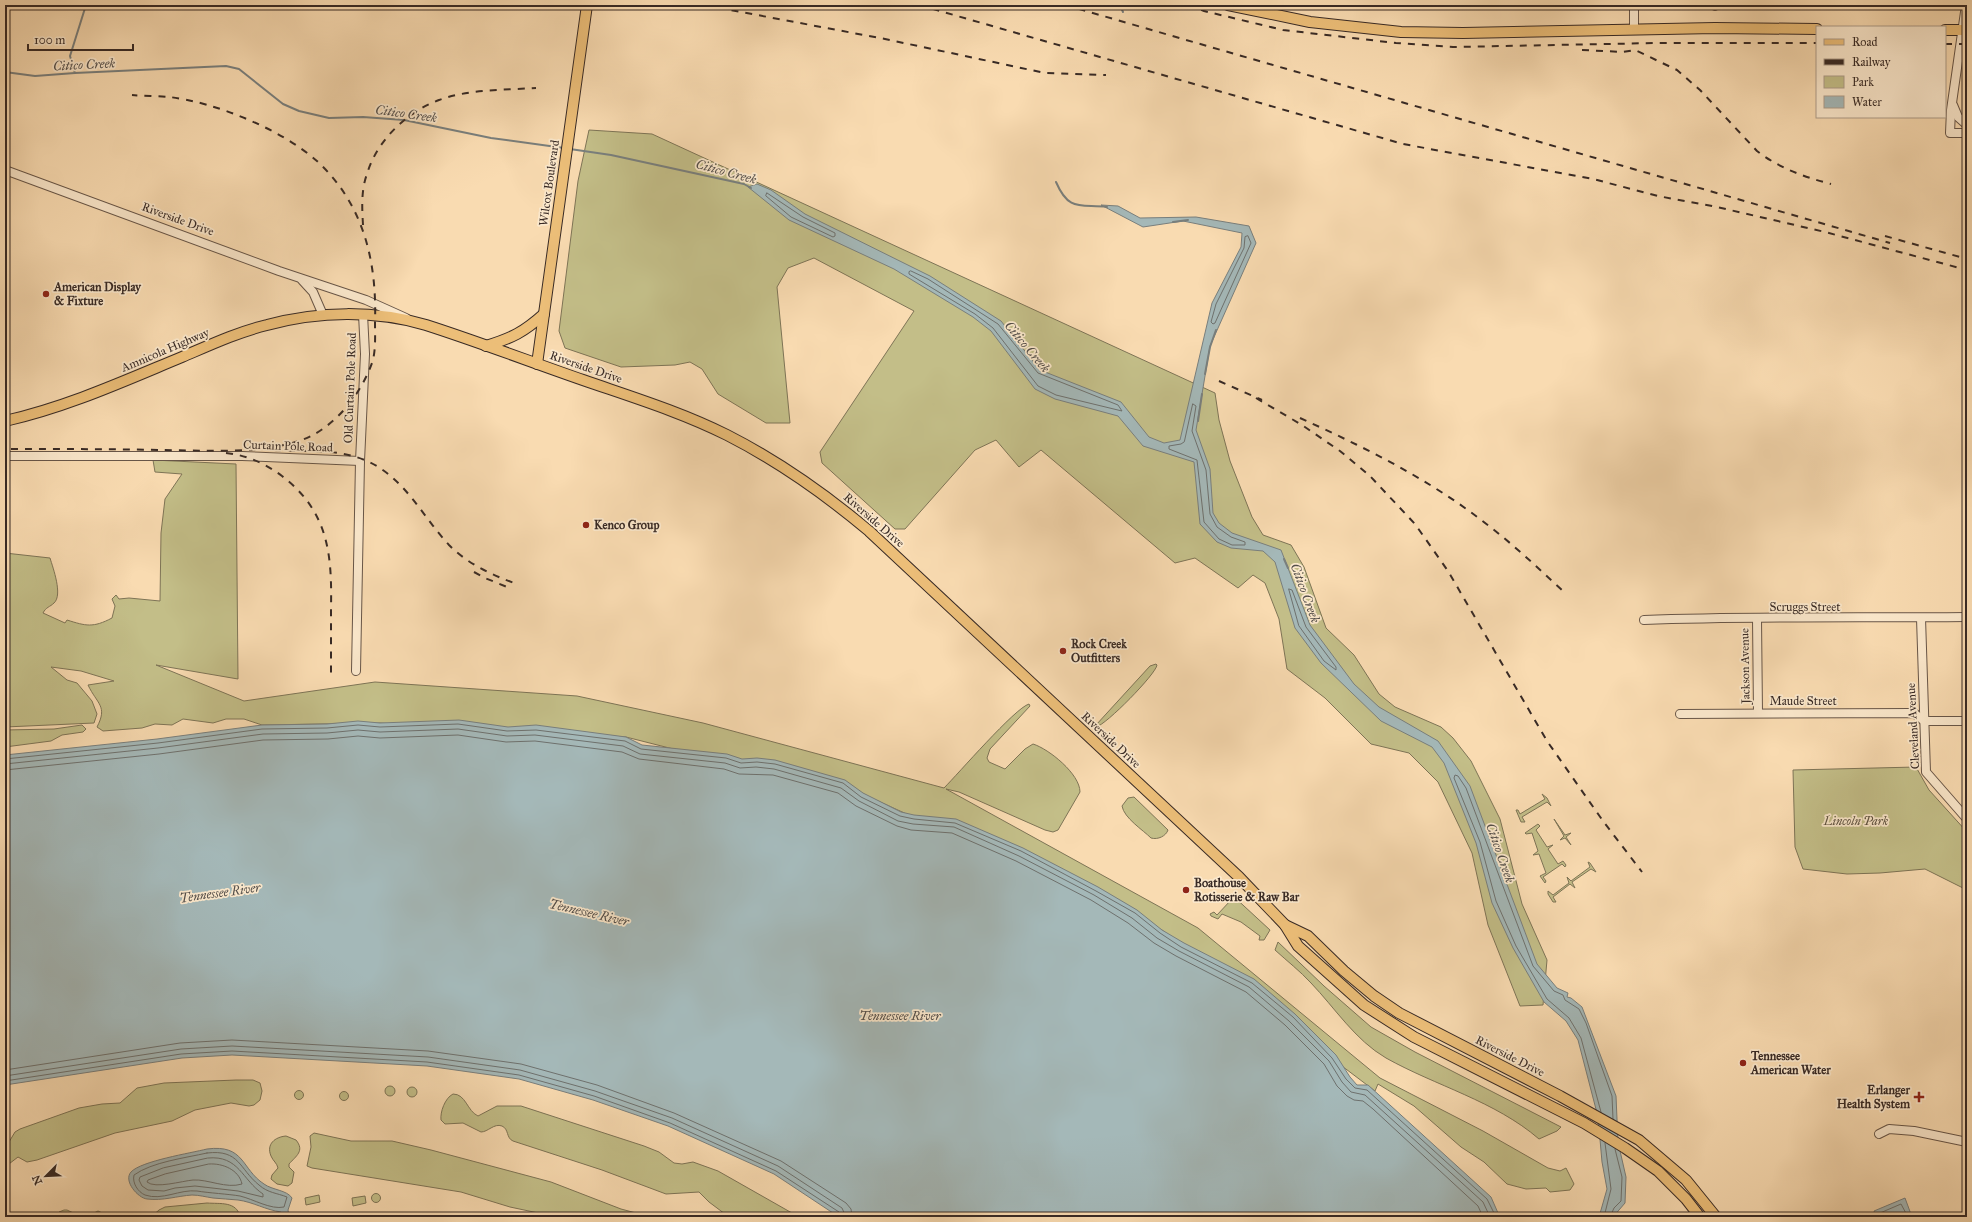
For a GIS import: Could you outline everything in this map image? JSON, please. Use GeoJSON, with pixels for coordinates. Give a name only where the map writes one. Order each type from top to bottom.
{"type":"FeatureCollection","features":[{"type":"Feature","properties":{"kind":"main road","name":"Wilcox Boulevard"},"geometry":{"type":"LineString","coordinates":[[537,364],[587,5]]}},
{"type":"Feature","properties":{"kind":"main road"},"geometry":{"type":"LineString","coordinates":[[1228,5],[1310,22],[1401,32],[1463,33],[1816,29]]}},
{"type":"Feature","properties":{"kind":"main road"},"geometry":{"type":"LineString","coordinates":[[1946,30],[1965,30]]}},
{"type":"Feature","properties":{"kind":"main road","name":"Riverside Drive"},"geometry":{"type":"LineString","coordinates":[[338,315],[363,314],[416,322],[660,406],[705,425],[769,458],[830,499],[888,548],[1239,877],[1285,925],[1298,946],[1335,981],[1364,1005],[1414,1037],[1591,1127],[1625,1148],[1658,1171],[1686,1199],[1700,1217]]}},
{"type":"Feature","properties":{"kind":"main road"},"geometry":{"type":"LineString","coordinates":[[486,346],[516,336],[531,326],[544,314]]}},
{"type":"Feature","properties":{"kind":"main road","name":"Amnicola Highway"},"geometry":{"type":"LineString","coordinates":[[5,421],[59,406],[99,392],[214,343],[254,328],[294,319],[323,315],[338,315]]}},
{"type":"Feature","properties":{"kind":"main road","name":"Riverside Drive"},"geometry":{"type":"LineString","coordinates":[[1285,925],[1308,936],[1344,971],[1374,996],[1399,1013],[1560,1096],[1639,1140],[1686,1180],[1716,1217]]}},
{"type":"Feature","properties":{"kind":"street"},"geometry":{"type":"LineString","coordinates":[[1634,5],[1634,30]]}},
{"type":"Feature","properties":{"kind":"street"},"geometry":{"type":"LineString","coordinates":[[1966,5],[1965,30],[1952,103],[1950,133],[1967,133]]}},
{"type":"Feature","properties":{"kind":"street"},"geometry":{"type":"LineString","coordinates":[[1952,103],[1958,116],[1967,125]]}},
{"type":"Feature","properties":{"kind":"street","name":"Riverside Drive"},"geometry":{"type":"LineString","coordinates":[[5,170],[300,278],[313,292],[323,315]]}},
{"type":"Feature","properties":{"kind":"street"},"geometry":{"type":"LineString","coordinates":[[300,278],[366,300],[416,322]]}},
{"type":"Feature","properties":{"kind":"street","name":"Old Curtain Pole Road"},"geometry":{"type":"LineString","coordinates":[[360,462],[364,354],[363,314]]}},
{"type":"Feature","properties":{"kind":"street","name":"Curtain Pole Road"},"geometry":{"type":"LineString","coordinates":[[5,456],[242,456],[360,462]]}},
{"type":"Feature","properties":{"kind":"street"},"geometry":{"type":"LineString","coordinates":[[356,672],[360,462]]}},
{"type":"Feature","properties":{"kind":"street","name":"Scruggs Street"},"geometry":{"type":"LineString","coordinates":[[1644,620],[1714,618],[1967,617]]}},
{"type":"Feature","properties":{"kind":"street","name":"Cleveland Avenue"},"geometry":{"type":"LineString","coordinates":[[1921,618],[1926,772],[1967,819]]}},
{"type":"Feature","properties":{"kind":"street","name":"Jackson Avenue"},"geometry":{"type":"LineString","coordinates":[[1757,619],[1758,713]]}},
{"type":"Feature","properties":{"kind":"street","name":"Maude Street"},"geometry":{"type":"LineString","coordinates":[[1680,714],[1914,713],[1924,721]]}},
{"type":"Feature","properties":{"kind":"street"},"geometry":{"type":"LineString","coordinates":[[1924,721],[1967,721]]}},
{"type":"Feature","properties":{"kind":"street"},"geometry":{"type":"LineString","coordinates":[[1879,1134],[1889,1129],[1902,1130],[1967,1142]]}},
{"type":"Feature","properties":{"kind":"green space"},"geometry":{"type":"Polygon","coordinates":[[[589,130],[652,134],[1215,393],[1219,420],[1230,461],[1252,517],[1263,535],[1291,545],[1304,567],[1326,628],[1354,655],[1379,694],[1395,707],[1441,727],[1453,738],[1471,761],[1500,819],[1522,904],[1547,960],[1543,1005],[1520,1006],[1488,925],[1472,853],[1438,782],[1409,753],[1371,744],[1325,698],[1287,669],[1279,619],[1265,583],[1253,575],[1238,588],[1195,558],[1175,563],[1041,450],[1019,467],[996,440],[975,450],[905,529],[895,529],[822,463],[820,452],[914,311],[814,258],[788,268],[777,287],[790,423],[766,423],[718,394],[702,369],[690,362],[675,365],[621,367],[565,348],[559,331],[578,181],[589,130]]]}},
{"type":"Feature","properties":{"kind":"green space"},"geometry":{"type":"Polygon","coordinates":[[[153,460],[236,464],[238,679],[156,665],[244,701],[375,682],[577,696],[703,723],[944,788],[1012,717],[1029,704],[1030,706],[990,749],[987,758],[989,762],[1005,769],[1025,749],[1033,744],[1047,751],[1069,770],[1079,785],[1080,792],[1058,830],[1053,832],[1045,830],[959,792],[946,789],[1198,928],[1380,1078],[1483,1131],[1548,1168],[1560,1171],[1566,1168],[1574,1184],[1570,1190],[1550,1192],[1546,1188],[1526,1189],[1507,1184],[1484,1162],[1461,1147],[1414,1106],[1378,1084],[1375,1091],[1162,930],[878,801],[626,737],[380,723],[262,725],[244,719],[226,719],[213,723],[183,719],[172,725],[155,724],[142,728],[103,731],[97,727],[102,714],[100,705],[88,685],[114,681],[81,671],[51,667],[67,680],[77,683],[92,701],[97,714],[94,723],[5,727],[5,553],[50,558],[58,594],[54,603],[43,613],[65,623],[67,620],[79,624],[94,625],[112,618],[115,606],[112,599],[116,595],[119,599],[129,598],[160,601],[161,533],[165,499],[182,474],[155,472],[153,460]]]}},
{"type":"Feature","properties":{"kind":"green space"},"geometry":{"type":"Polygon","coordinates":[[[1156,664],[1155,670],[1130,699],[1110,718],[1096,727],[1096,725],[1150,666],[1156,664]]]}},
{"type":"Feature","properties":{"kind":"green space"},"geometry":{"type":"Polygon","coordinates":[[[82,725],[86,729],[83,732],[62,735],[51,741],[5,747],[5,730],[54,729],[82,725]]]}},
{"type":"Feature","properties":{"kind":"green space","name":"Lincoln Park"},"geometry":{"type":"Polygon","coordinates":[[[1916,767],[1929,790],[1967,832],[1967,890],[1925,869],[1847,874],[1803,869],[1795,847],[1793,770],[1916,767]]]}},
{"type":"Feature","properties":{"kind":"green space"},"geometry":{"type":"Polygon","coordinates":[[[1542,794],[1547,798],[1551,806],[1547,802],[1522,817],[1525,822],[1521,822],[1516,810],[1518,810],[1520,814],[1545,799],[1542,794]]]}},
{"type":"Feature","properties":{"kind":"green space"},"geometry":{"type":"Polygon","coordinates":[[[1134,797],[1168,830],[1164,836],[1159,838],[1151,838],[1134,824],[1126,815],[1122,806],[1128,798],[1134,797]]]}},
{"type":"Feature","properties":{"kind":"green space"},"geometry":{"type":"Polygon","coordinates":[[[1554,819],[1565,835],[1571,833],[1566,837],[1571,845],[1565,838],[1560,840],[1564,836],[1554,819]]]}},
{"type":"Feature","properties":{"kind":"green space"},"geometry":{"type":"Polygon","coordinates":[[[1538,824],[1540,826],[1536,830],[1547,847],[1553,845],[1548,849],[1558,864],[1563,861],[1566,865],[1565,867],[1562,864],[1543,877],[1546,881],[1545,883],[1540,876],[1546,873],[1539,854],[1533,855],[1538,851],[1532,833],[1525,833],[1538,824]]]}},
{"type":"Feature","properties":{"kind":"green space"},"geometry":{"type":"Polygon","coordinates":[[[1588,862],[1596,872],[1591,869],[1572,882],[1575,888],[1570,884],[1553,897],[1556,902],[1553,902],[1548,894],[1548,891],[1553,895],[1569,883],[1567,877],[1571,881],[1590,867],[1588,862]]]}},
{"type":"Feature","properties":{"kind":"green space"},"geometry":{"type":"Polygon","coordinates":[[[1231,894],[1270,930],[1264,940],[1259,940],[1260,936],[1241,922],[1222,914],[1218,919],[1211,916],[1210,914],[1214,912],[1217,915],[1231,900],[1228,896],[1231,894]]]}},
{"type":"Feature","properties":{"kind":"green space"},"geometry":{"type":"Polygon","coordinates":[[[1278,942],[1324,986],[1371,1027],[1415,1052],[1561,1127],[1557,1131],[1539,1139],[1504,1114],[1405,1068],[1375,1051],[1355,1033],[1307,979],[1275,950],[1278,942]]]}},
{"type":"Feature","properties":{"kind":"green space"},"geometry":{"type":"Polygon","coordinates":[[[253,1080],[260,1083],[262,1091],[260,1100],[254,1105],[249,1106],[231,1103],[195,1110],[172,1121],[115,1133],[37,1160],[27,1162],[18,1157],[5,1167],[5,1144],[9,1142],[15,1132],[20,1129],[79,1108],[120,1103],[137,1088],[164,1083],[253,1080]]]}},
{"type":"Feature","properties":{"kind":"green space"},"geometry":{"type":"Polygon","coordinates":[[[390,1086],[395,1091],[390,1096],[385,1091],[390,1086]]]}},
{"type":"Feature","properties":{"kind":"green space"},"geometry":{"type":"Polygon","coordinates":[[[412,1087],[417,1092],[412,1097],[407,1092],[412,1087]]]}},
{"type":"Feature","properties":{"kind":"green space"},"geometry":{"type":"Polygon","coordinates":[[[297,1091],[301,1091],[303,1095],[301,1099],[297,1099],[295,1097],[295,1093],[297,1091]]]}},
{"type":"Feature","properties":{"kind":"green space"},"geometry":{"type":"Polygon","coordinates":[[[344,1091],[349,1096],[344,1101],[339,1096],[344,1091]]]}},
{"type":"Feature","properties":{"kind":"green space"},"geometry":{"type":"Polygon","coordinates":[[[453,1094],[461,1097],[474,1114],[478,1116],[497,1106],[521,1106],[644,1146],[659,1152],[674,1163],[682,1164],[693,1162],[718,1171],[799,1217],[729,1217],[709,1202],[699,1192],[666,1194],[602,1170],[513,1141],[509,1138],[506,1129],[499,1125],[481,1132],[463,1123],[445,1124],[441,1120],[442,1109],[445,1102],[453,1094]]]}},
{"type":"Feature","properties":{"kind":"green space"},"geometry":{"type":"Polygon","coordinates":[[[314,1133],[351,1141],[392,1141],[431,1150],[551,1182],[621,1209],[651,1217],[567,1217],[543,1214],[510,1207],[461,1192],[312,1168],[307,1166],[311,1147],[310,1136],[314,1133]]]}},
{"type":"Feature","properties":{"kind":"green space"},"geometry":{"type":"Polygon","coordinates":[[[286,1136],[296,1140],[300,1147],[297,1156],[289,1164],[289,1167],[294,1172],[292,1183],[288,1186],[277,1184],[271,1179],[272,1175],[278,1168],[270,1152],[272,1142],[278,1138],[286,1136]]]}},
{"type":"Feature","properties":{"kind":"green space"},"geometry":{"type":"Polygon","coordinates":[[[374,1194],[378,1194],[380,1198],[378,1202],[374,1202],[372,1200],[372,1196],[374,1194]]]}},
{"type":"Feature","properties":{"kind":"green space"},"geometry":{"type":"Polygon","coordinates":[[[319,1195],[320,1202],[306,1205],[305,1198],[319,1195]]]}},
{"type":"Feature","properties":{"kind":"green space"},"geometry":{"type":"Polygon","coordinates":[[[365,1196],[366,1203],[353,1206],[352,1198],[365,1196]]]}},
{"type":"Feature","properties":{"kind":"green space"},"geometry":{"type":"Polygon","coordinates":[[[207,1203],[227,1204],[232,1206],[238,1212],[240,1217],[151,1217],[165,1207],[207,1203]]]}},
{"type":"Feature","properties":{"kind":"green space"},"geometry":{"type":"Polygon","coordinates":[[[64,1210],[82,1217],[56,1217],[59,1212],[64,1210]]]}},
{"type":"Feature","properties":{"kind":"green space"},"geometry":{"type":"Polygon","coordinates":[[[98,1211],[111,1217],[92,1217],[94,1213],[98,1211]]]}},
{"type":"Feature","properties":{"kind":"water"},"geometry":{"type":"Polygon","coordinates":[[[757,184],[771,190],[805,214],[930,276],[1001,321],[1040,370],[1121,402],[1149,437],[1164,443],[1180,440],[1212,303],[1241,247],[1242,233],[1183,221],[1143,227],[1101,205],[1118,206],[1140,218],[1196,217],[1249,226],[1256,243],[1210,346],[1196,430],[1210,469],[1213,513],[1219,523],[1232,533],[1281,550],[1310,625],[1354,684],[1379,707],[1438,741],[1470,786],[1537,964],[1557,988],[1568,993],[1567,997],[1571,998],[1582,1007],[1616,1096],[1618,1142],[1626,1177],[1625,1203],[1613,1217],[1599,1217],[1607,1189],[1602,1162],[1598,1117],[1578,1040],[1566,1021],[1544,1002],[1513,948],[1492,903],[1476,843],[1444,763],[1432,747],[1381,721],[1321,663],[1295,628],[1275,562],[1263,551],[1231,548],[1217,542],[1200,524],[1194,462],[1143,446],[1118,416],[1055,399],[1035,389],[991,331],[973,317],[894,269],[789,220],[748,187],[757,184]]]}},
{"type":"Feature","properties":{"kind":"water","name":"Tennessee River"},"geometry":{"type":"Polygon","coordinates":[[[459,720],[508,727],[536,725],[626,737],[642,745],[727,754],[742,759],[757,758],[775,760],[845,780],[863,793],[901,812],[914,815],[956,819],[1023,848],[1098,887],[1137,910],[1162,930],[1184,943],[1254,979],[1295,1014],[1336,1055],[1357,1085],[1368,1085],[1491,1197],[1498,1213],[1502,1217],[839,1217],[774,1174],[668,1126],[593,1100],[519,1079],[427,1066],[232,1055],[182,1058],[5,1085],[5,755],[157,739],[262,725],[327,724],[358,721],[380,723],[459,720]]]}},
{"type":"Feature","properties":{"kind":"water"},"geometry":{"type":"Polygon","coordinates":[[[219,1148],[229,1150],[236,1154],[251,1172],[264,1184],[290,1195],[292,1198],[288,1210],[289,1217],[285,1217],[281,1212],[238,1200],[192,1195],[164,1199],[147,1199],[140,1196],[130,1184],[129,1176],[136,1168],[155,1161],[207,1149],[219,1148]]]}},
{"type":"Feature","properties":{"kind":"water"},"geometry":{"type":"Polygon","coordinates":[[[1905,1198],[1912,1217],[1876,1217],[1874,1211],[1905,1198]]]}},
{"type":"Feature","properties":{"kind":"waterway"},"geometry":{"type":"LineString","coordinates":[[75,73],[70,56],[86,5]]}},
{"type":"Feature","properties":{"kind":"waterway"},"geometry":{"type":"LineString","coordinates":[[1120,5],[1123,12]]}},
{"type":"Feature","properties":{"kind":"waterway","name":"Citico Creek"},"geometry":{"type":"LineString","coordinates":[[5,72],[35,76],[226,66],[239,69],[283,104],[299,111],[329,118],[363,117],[404,120],[491,138],[564,148]]}},
{"type":"Feature","properties":{"kind":"waterway","name":"Citico Creek"},"geometry":{"type":"LineString","coordinates":[[570,149],[611,155],[744,184],[751,188]]}},
{"type":"Feature","properties":{"kind":"waterway"},"geometry":{"type":"LineString","coordinates":[[1056,182],[1066,198],[1076,205],[1107,207]]}},
{"type":"Feature","properties":{"kind":"waterway"},"geometry":{"type":"LineString","coordinates":[[1173,222],[1188,220]]}},
{"type":"Feature","properties":{"kind":"waterway"},"geometry":{"type":"LineString","coordinates":[[1205,374],[1210,347],[1216,330]]}},
{"type":"Feature","properties":{"kind":"waterway"},"geometry":{"type":"LineString","coordinates":[[1198,421],[1202,394]]}},
{"type":"Feature","properties":{"kind":"waterway","name":"Citico Creek"},"geometry":{"type":"LineString","coordinates":[[1284,559],[1288,568]]}},
{"type":"Feature","properties":{"kind":"railway"},"geometry":{"type":"LineString","coordinates":[[704,5],[885,39],[1045,73],[1106,75]]}},
{"type":"Feature","properties":{"kind":"railway"},"geometry":{"type":"LineString","coordinates":[[919,5],[1403,144],[1593,179],[1658,196],[1717,207],[1825,232],[1967,270]]}},
{"type":"Feature","properties":{"kind":"railway"},"geometry":{"type":"LineString","coordinates":[[1065,5],[1890,243]]}},
{"type":"Feature","properties":{"kind":"railway"},"geometry":{"type":"LineString","coordinates":[[1188,5],[1204,11],[1283,30],[1396,43],[1453,47],[1657,43],[1816,43]]}},
{"type":"Feature","properties":{"kind":"railway"},"geometry":{"type":"LineString","coordinates":[[1946,44],[1967,44]]}},
{"type":"Feature","properties":{"kind":"railway"},"geometry":{"type":"LineString","coordinates":[[1582,50],[1623,52],[1635,50],[1677,70],[1700,90],[1757,151],[1765,157],[1792,171],[1831,184]]}},
{"type":"Feature","properties":{"kind":"railway"},"geometry":{"type":"LineString","coordinates":[[363,225],[363,193],[365,180],[372,162],[386,139],[405,120],[427,105],[451,96],[475,92],[536,88]]}},
{"type":"Feature","properties":{"kind":"railway"},"geometry":{"type":"LineString","coordinates":[[11,449],[217,451],[258,449],[297,442],[323,429],[341,414],[356,395],[372,363],[375,343],[375,300],[370,257],[357,216],[347,197],[334,179],[318,162],[303,150],[286,139],[248,119],[227,111],[187,100],[169,97],[132,95]]}},
{"type":"Feature","properties":{"kind":"railway"},"geometry":{"type":"LineString","coordinates":[[1885,236],[1967,259]]}},
{"type":"Feature","properties":{"kind":"railway"},"geometry":{"type":"LineString","coordinates":[[1219,381],[1262,400]]}},
{"type":"Feature","properties":{"kind":"railway"},"geometry":{"type":"LineString","coordinates":[[1256,398],[1302,425],[1340,451],[1370,476],[1415,524],[1448,571],[1547,741],[1603,821],[1642,872]]}},
{"type":"Feature","properties":{"kind":"railway"},"geometry":{"type":"LineString","coordinates":[[1300,418],[1398,466],[1467,509],[1499,534],[1564,592]]}},
{"type":"Feature","properties":{"kind":"railway"},"geometry":{"type":"LineString","coordinates":[[274,450],[333,452],[356,457],[380,468],[403,487],[439,534],[456,552],[480,568],[514,583]]}},
{"type":"Feature","properties":{"kind":"railway"},"geometry":{"type":"LineString","coordinates":[[226,453],[256,461],[282,476],[298,490],[310,504],[318,520],[324,536],[330,570],[331,679]]}},
{"type":"Feature","properties":{"kind":"railway"},"geometry":{"type":"LineString","coordinates":[[474,572],[512,589]]}},
{"type":"Feature","properties":{"kind":"place","name":"American Display & Fixture"},"geometry":{"type":"Point","coordinates":[46,294]}},
{"type":"Feature","properties":{"kind":"place","name":"Kenco Group"},"geometry":{"type":"Point","coordinates":[586,525]}},
{"type":"Feature","properties":{"kind":"place","name":"Rock Creek Outfitters"},"geometry":{"type":"Point","coordinates":[1063,651]}},
{"type":"Feature","properties":{"kind":"place","name":"Boathouse Rotisserie & Raw Bar"},"geometry":{"type":"Point","coordinates":[1186,890]}},
{"type":"Feature","properties":{"kind":"place","name":"Tennessee American Water"},"geometry":{"type":"Point","coordinates":[1743,1063]}},
{"type":"Feature","properties":{"kind":"place","name":"Erlanger Health System"},"geometry":{"type":"Point","coordinates":[1919,1097]}}]}
